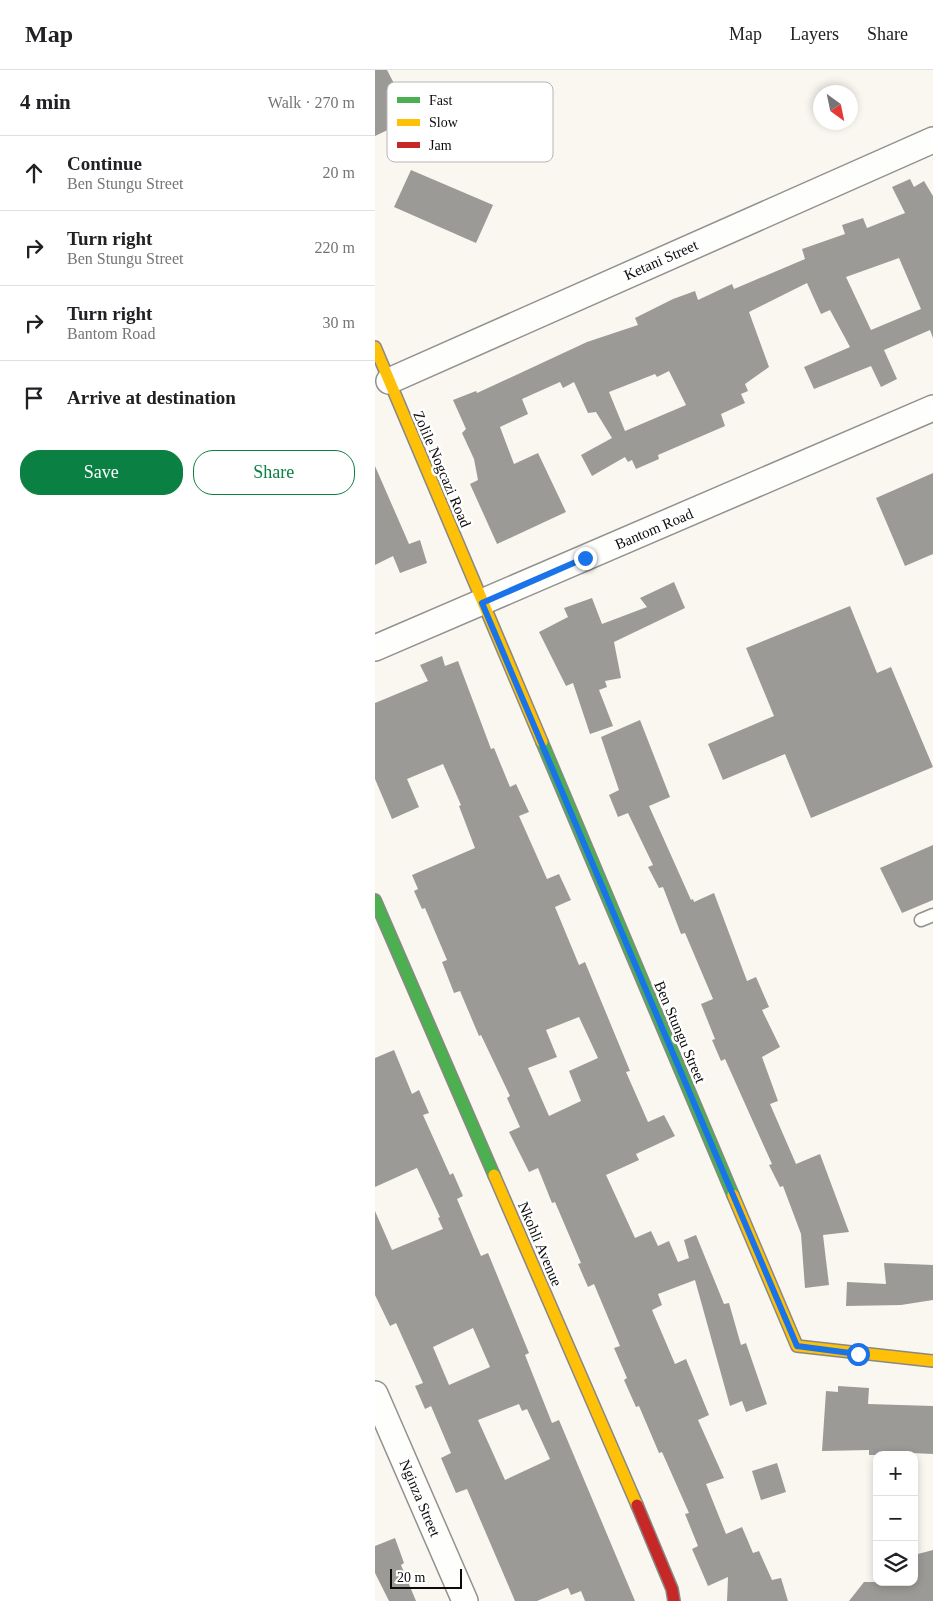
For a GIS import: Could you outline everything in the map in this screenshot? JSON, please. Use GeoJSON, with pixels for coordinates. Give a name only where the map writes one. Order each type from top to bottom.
{"type":"FeatureCollection","features":[{"type":"Feature","properties":{"kind":"street","name":"Ketani Street"},"geometry":{"type":"LineString","coordinates":[[389,380],[933,140]]}},
{"type":"Feature","properties":{"kind":"street","name":"Zolile Nogcazi Road"},"geometry":{"type":"LineString","coordinates":[[375,347],[482,603]]}},
{"type":"Feature","properties":{"kind":"street","name":"Bantom Road"},"geometry":{"type":"LineString","coordinates":[[375,648],[933,408]]}},
{"type":"Feature","properties":{"kind":"street","name":"Ben Stungu Street"},"geometry":{"type":"LineString","coordinates":[[482,603],[797,1346],[933,1361]]}},
{"type":"Feature","properties":{"kind":"street","name":"Nkohli Avenue"},"geometry":{"type":"LineString","coordinates":[[375,900],[656,1549],[672,1589],[674,1601]]}},
{"type":"Feature","properties":{"kind":"street","name":"Nginza Street"},"geometry":{"type":"LineString","coordinates":[[375,1394],[465,1601]]}},
{"type":"Feature","properties":{"kind":"lane"},"geometry":{"type":"LineString","coordinates":[[921,920],[933,915]]}},
{"type":"Feature","properties":{"kind":"building"},"geometry":{"type":"Polygon","coordinates":[[[375,70],[387,70],[393,82],[387,82],[387,130],[375,136],[375,70]]]}},
{"type":"Feature","properties":{"kind":"building"},"geometry":{"type":"Polygon","coordinates":[[[411,170],[493,205],[476,243],[394,207],[411,170]]]}},
{"type":"Feature","properties":{"kind":"building"},"geometry":{"type":"Polygon","coordinates":[[[910,179],[914,187],[924,181],[933,196],[933,338],[930,330],[884,350],[897,379],[881,387],[871,366],[814,389],[804,367],[850,347],[830,310],[821,314],[807,283],[749,312],[769,367],[745,384],[748,391],[741,394],[745,403],[721,414],[725,426],[658,455],[659,459],[636,469],[632,460],[628,462],[625,457],[592,476],[581,455],[612,438],[596,412],[588,413],[574,382],[563,388],[560,382],[522,399],[528,414],[500,427],[514,464],[538,453],[566,512],[497,544],[470,484],[478,480],[474,459],[462,433],[466,429],[453,400],[476,391],[477,393],[587,342],[638,325],[635,318],[673,299],[695,291],[698,300],[732,284],[734,289],[805,259],[802,249],[845,234],[842,225],[863,218],[867,228],[905,213],[892,187],[910,179]],[[899,258],[846,277],[871,330],[921,309],[899,258]],[[669,371],[657,377],[655,374],[609,392],[625,431],[686,405],[669,371]]]}},
{"type":"Feature","properties":{"kind":"building"},"geometry":{"type":"Polygon","coordinates":[[[375,466],[409,544],[420,540],[427,563],[400,573],[393,556],[375,565],[375,466]]]}},
{"type":"Feature","properties":{"kind":"building"},"geometry":{"type":"Polygon","coordinates":[[[933,473],[933,554],[905,566],[876,498],[933,473]]]}},
{"type":"Feature","properties":{"kind":"building"},"geometry":{"type":"Polygon","coordinates":[[[674,582],[685,608],[614,642],[621,678],[605,681],[607,687],[599,690],[613,726],[590,734],[573,683],[566,686],[539,632],[568,617],[564,608],[592,598],[602,624],[647,607],[640,598],[674,582]]]}},
{"type":"Feature","properties":{"kind":"building"},"geometry":{"type":"Polygon","coordinates":[[[850,606],[877,673],[891,667],[933,767],[811,818],[785,754],[723,780],[708,744],[774,716],[746,648],[850,606]]]}},
{"type":"Feature","properties":{"kind":"building"},"geometry":{"type":"Polygon","coordinates":[[[442,656],[445,666],[458,661],[491,749],[494,748],[510,787],[516,784],[529,812],[519,816],[547,879],[559,874],[571,900],[555,907],[579,965],[585,962],[630,1071],[626,1072],[648,1122],[664,1115],[675,1136],[636,1154],[639,1160],[606,1175],[635,1238],[651,1231],[658,1246],[669,1241],[678,1262],[689,1258],[684,1240],[696,1235],[724,1304],[729,1303],[741,1345],[746,1343],[767,1404],[746,1412],[742,1401],[730,1406],[695,1280],[658,1294],[662,1305],[652,1310],[675,1364],[686,1359],[709,1415],[698,1420],[724,1478],[706,1484],[726,1534],[742,1527],[753,1553],[759,1551],[772,1580],[781,1578],[788,1601],[727,1601],[728,1577],[708,1586],[692,1549],[698,1546],[685,1514],[689,1513],[662,1452],[659,1453],[639,1406],[636,1407],[624,1380],[627,1378],[614,1348],[620,1346],[594,1284],[588,1287],[578,1264],[581,1263],[555,1202],[552,1203],[538,1168],[529,1172],[509,1132],[520,1127],[507,1098],[510,1096],[481,1035],[479,1036],[460,991],[454,993],[442,962],[447,960],[425,908],[422,909],[414,891],[418,889],[412,875],[475,848],[459,806],[461,805],[443,764],[407,779],[419,807],[392,819],[375,779],[375,703],[428,681],[420,665],[442,656]],[[579,1017],[546,1030],[557,1057],[528,1068],[549,1116],[581,1101],[569,1071],[598,1058],[579,1017]]]}},
{"type":"Feature","properties":{"kind":"building"},"geometry":{"type":"Polygon","coordinates":[[[640,720],[670,797],[649,806],[691,900],[693,899],[694,902],[714,893],[747,981],[756,977],[769,1007],[762,1010],[780,1047],[762,1057],[778,1101],[770,1104],[796,1164],[820,1154],[849,1232],[823,1235],[829,1285],[805,1288],[801,1234],[783,1186],[780,1187],[769,1165],[772,1164],[725,1059],[721,1061],[712,1040],[715,1039],[701,1004],[713,999],[685,933],[681,934],[663,887],[659,888],[648,867],[653,865],[628,813],[618,817],[609,795],[619,790],[601,737],[640,720]]]}},
{"type":"Feature","properties":{"kind":"building"},"geometry":{"type":"Polygon","coordinates":[[[933,845],[933,900],[902,913],[880,868],[933,845]]]}},
{"type":"Feature","properties":{"kind":"building"},"geometry":{"type":"Polygon","coordinates":[[[394,1050],[412,1094],[419,1090],[429,1113],[423,1115],[450,1175],[453,1173],[463,1196],[457,1199],[481,1256],[488,1253],[529,1353],[525,1355],[552,1423],[559,1420],[635,1601],[585,1601],[581,1591],[571,1595],[568,1588],[537,1601],[515,1601],[467,1489],[456,1493],[441,1458],[451,1453],[431,1406],[425,1409],[415,1386],[423,1383],[396,1323],[390,1326],[375,1295],[375,1211],[392,1250],[443,1229],[438,1218],[440,1217],[417,1168],[375,1187],[375,1058],[394,1050]],[[473,1328],[433,1347],[449,1385],[490,1367],[473,1328]],[[519,1404],[478,1420],[505,1480],[550,1459],[527,1409],[522,1411],[519,1404]]]}},
{"type":"Feature","properties":{"kind":"building"},"geometry":{"type":"Polygon","coordinates":[[[884,1263],[933,1265],[933,1300],[901,1305],[846,1306],[847,1282],[886,1284],[884,1263]]]}},
{"type":"Feature","properties":{"kind":"building"},"geometry":{"type":"Polygon","coordinates":[[[838,1386],[869,1388],[868,1404],[933,1406],[933,1454],[918,1453],[918,1451],[873,1451],[873,1455],[869,1455],[869,1450],[822,1451],[826,1391],[838,1392],[838,1386]]]}},
{"type":"Feature","properties":{"kind":"building"},"geometry":{"type":"Polygon","coordinates":[[[777,1463],[786,1492],[761,1500],[752,1471],[777,1463]]]}},
{"type":"Feature","properties":{"kind":"building"},"geometry":{"type":"Polygon","coordinates":[[[395,1538],[404,1563],[401,1565],[416,1601],[389,1601],[375,1573],[375,1546],[395,1538]]]}},
{"type":"Feature","properties":{"kind":"building"},"geometry":{"type":"Polygon","coordinates":[[[933,1550],[933,1601],[849,1601],[864,1582],[873,1582],[873,1586],[918,1586],[918,1554],[933,1550]]]}},
{"type":"Feature","properties":{"kind":"traffic: fast"},"geometry":{"type":"LineString","coordinates":[[542,742],[733,1195]]}},
{"type":"Feature","properties":{"kind":"traffic: fast"},"geometry":{"type":"LineString","coordinates":[[375,900],[494,1175]]}},
{"type":"Feature","properties":{"kind":"traffic: slow"},"geometry":{"type":"LineString","coordinates":[[375,347],[542,742]]}},
{"type":"Feature","properties":{"kind":"traffic: slow"},"geometry":{"type":"LineString","coordinates":[[494,1175],[637,1505]]}},
{"type":"Feature","properties":{"kind":"traffic: slow"},"geometry":{"type":"LineString","coordinates":[[733,1195],[797,1346],[933,1361]]}},
{"type":"Feature","properties":{"kind":"traffic: jam"},"geometry":{"type":"LineString","coordinates":[[637,1505],[672,1589],[674,1601]]}},
{"type":"Feature","properties":{"kind":"route"},"geometry":{"type":"LineString","coordinates":[[585,558],[482,603],[797,1346],[858,1354]]}}]}
